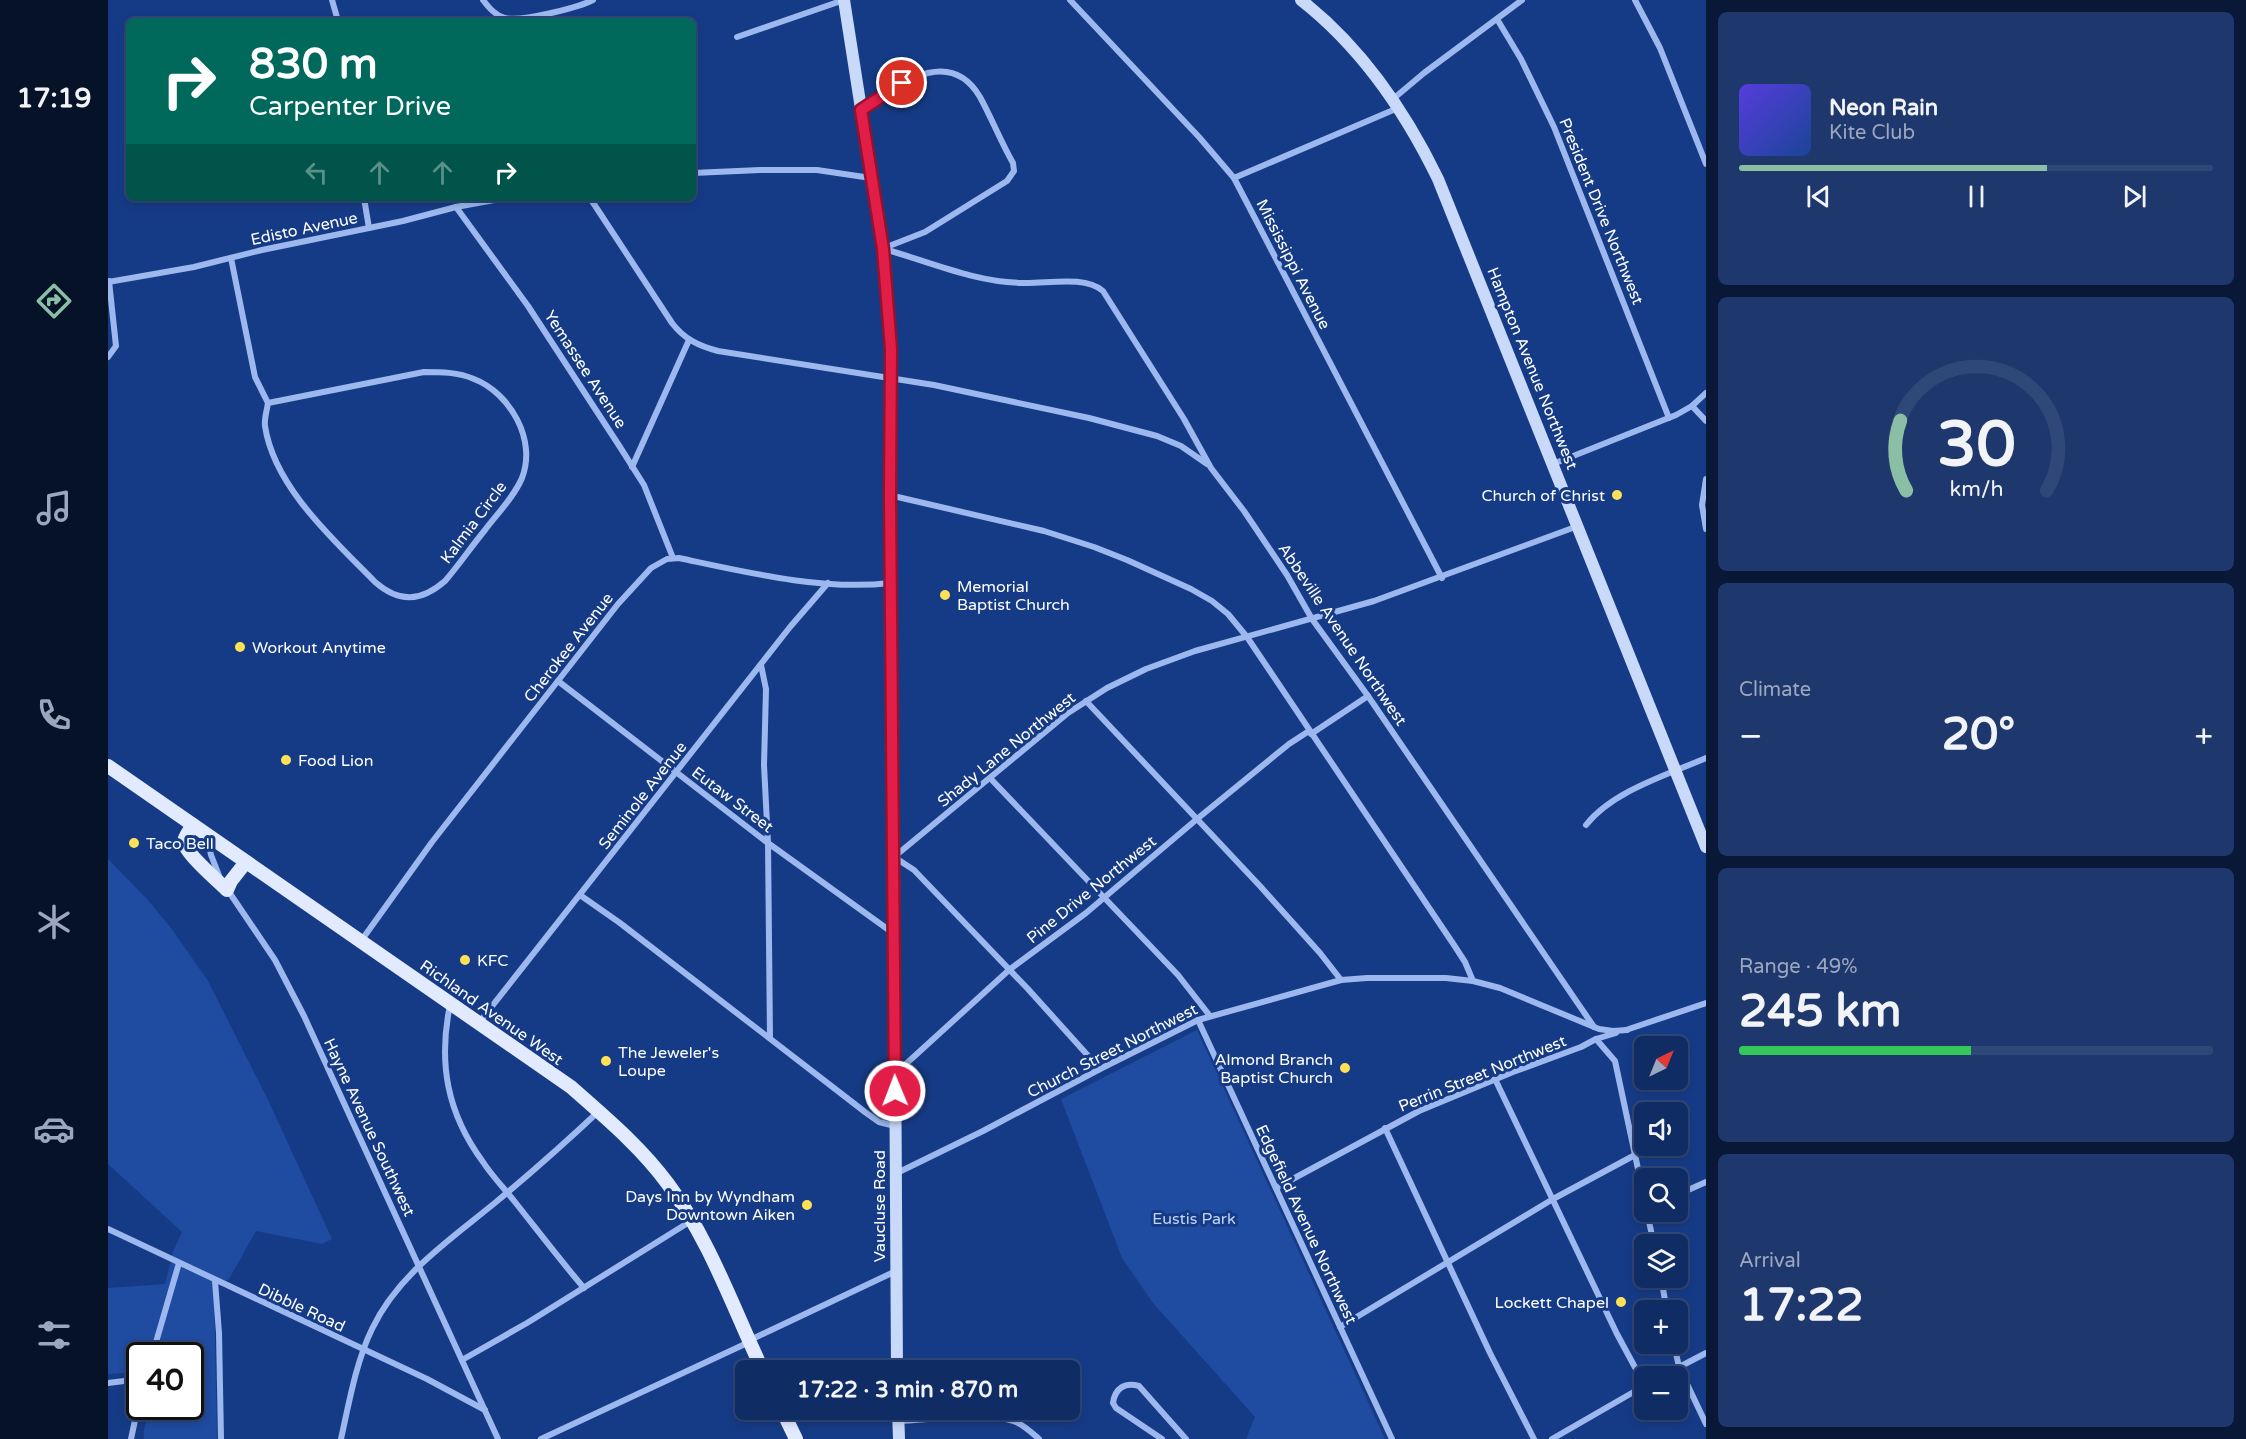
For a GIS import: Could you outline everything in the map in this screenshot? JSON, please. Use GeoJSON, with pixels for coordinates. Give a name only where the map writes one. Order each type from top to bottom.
{"type":"FeatureCollection","features":[{"type":"Feature","properties":{"kind":"main road","name":"Richland Avenue West"},"geometry":{"type":"LineString","coordinates":[[108,766],[450,1005],[572,1087],[599,1111],[648,1160],[668,1184],[692,1221],[725,1286],[758,1360]]}},
{"type":"Feature","properties":{"kind":"main road"},"geometry":{"type":"LineString","coordinates":[[193,825],[184,839],[185,846],[227,890],[246,862]]}},
{"type":"Feature","properties":{"kind":"main road"},"geometry":{"type":"LineString","coordinates":[[787,1420],[796,1439]]}},
{"type":"Feature","properties":{"kind":"street"},"geometry":{"type":"LineString","coordinates":[[332,0],[337,18]]}},
{"type":"Feature","properties":{"kind":"street"},"geometry":{"type":"LineString","coordinates":[[483,0],[498,15],[512,18]]}},
{"type":"Feature","properties":{"kind":"street"},"geometry":{"type":"LineString","coordinates":[[522,18],[577,6],[592,0]]}},
{"type":"Feature","properties":{"kind":"street"},"geometry":{"type":"LineString","coordinates":[[737,37],[844,0]]}},
{"type":"Feature","properties":{"kind":"street","name":"Vaucluse Road"},"geometry":{"type":"LineString","coordinates":[[844,0],[883,249],[889,320],[897,1360]]}},
{"type":"Feature","properties":{"kind":"street","name":"Mississippi Avenue"},"geometry":{"type":"LineString","coordinates":[[1070,0],[1199,137],[1234,178],[1442,578]]}},
{"type":"Feature","properties":{"kind":"street","name":"Hampton Avenue Northwest"},"geometry":{"type":"LineString","coordinates":[[1301,0],[1348,44],[1396,104],[1425,152],[1447,198],[1706,847]]}},
{"type":"Feature","properties":{"kind":"street"},"geometry":{"type":"LineString","coordinates":[[1234,178],[1396,104],[1522,0]]}},
{"type":"Feature","properties":{"kind":"street"},"geometry":{"type":"LineString","coordinates":[[1635,0],[1660,48],[1706,164]]}},
{"type":"Feature","properties":{"kind":"street","name":"President Drive Northwest"},"geometry":{"type":"LineString","coordinates":[[1497,19],[1521,58],[1554,127],[1669,418]]}},
{"type":"Feature","properties":{"kind":"street"},"geometry":{"type":"LineString","coordinates":[[861,110],[902,83],[940,71],[952,71],[965,79],[979,95],[1013,163],[1014,171],[1007,181],[925,232],[883,249]]}},
{"type":"Feature","properties":{"kind":"street"},"geometry":{"type":"LineString","coordinates":[[696,173],[807,170],[871,178]]}},
{"type":"Feature","properties":{"kind":"street"},"geometry":{"type":"LineString","coordinates":[[364,201],[369,228]]}},
{"type":"Feature","properties":{"kind":"street","name":"Edisto Avenue"},"geometry":{"type":"LineString","coordinates":[[109,281],[194,267],[488,201]]}},
{"type":"Feature","properties":{"kind":"street"},"geometry":{"type":"LineString","coordinates":[[592,201],[672,324],[689,340],[718,351],[891,378],[1089,418],[1158,435],[1187,450],[1212,468]]}},
{"type":"Feature","properties":{"kind":"street","name":"Yemassee Avenue"},"geometry":{"type":"LineString","coordinates":[[456,207],[541,326],[644,485],[673,558]]}},
{"type":"Feature","properties":{"kind":"street","name":"Abbeville Avenue Northwest"},"geometry":{"type":"LineString","coordinates":[[883,249],[986,280],[1053,284],[1080,281],[1094,285],[1103,291],[1184,419],[1212,468],[1287,575],[1312,619],[1368,696],[1594,1027]]}},
{"type":"Feature","properties":{"kind":"street","name":"Kalmia Circle"},"geometry":{"type":"LineString","coordinates":[[231,258],[255,377],[268,403],[264,425],[274,456],[283,475],[302,503],[387,592],[400,597],[424,595],[436,589],[445,581],[501,510],[519,485],[525,470],[525,444],[519,422],[495,393],[471,378],[445,372],[424,372],[268,403]]}},
{"type":"Feature","properties":{"kind":"street"},"geometry":{"type":"LineString","coordinates":[[108,357],[116,346],[109,281]]}},
{"type":"Feature","properties":{"kind":"street"},"geometry":{"type":"LineString","coordinates":[[632,467],[689,340]]}},
{"type":"Feature","properties":{"kind":"street"},"geometry":{"type":"LineString","coordinates":[[1553,464],[1669,418],[1692,406],[1706,393]]}},
{"type":"Feature","properties":{"kind":"street"},"geometry":{"type":"LineString","coordinates":[[1692,406],[1706,421]]}},
{"type":"Feature","properties":{"kind":"street"},"geometry":{"type":"LineString","coordinates":[[1706,479],[1702,505],[1706,529]]}},
{"type":"Feature","properties":{"kind":"street"},"geometry":{"type":"LineString","coordinates":[[890,495],[1044,531],[1116,555],[1191,589],[1212,601],[1228,614],[1247,637],[1454,945],[1473,981]]}},
{"type":"Feature","properties":{"kind":"street","name":"Shady Lane Northwest"},"geometry":{"type":"LineString","coordinates":[[894,857],[1053,725],[1086,701],[1146,669],[1195,651],[1374,602],[1578,526]]}},
{"type":"Feature","properties":{"kind":"street"},"geometry":{"type":"LineString","coordinates":[[673,558],[828,583],[876,585],[891,583]]}},
{"type":"Feature","properties":{"kind":"street","name":"Cherokee Avenue"},"geometry":{"type":"LineString","coordinates":[[361,941],[414,865],[594,633],[643,576],[659,562],[673,558]]}},
{"type":"Feature","properties":{"kind":"street","name":"Seminole Avenue"},"geometry":{"type":"LineString","coordinates":[[478,1024],[828,583]]}},
{"type":"Feature","properties":{"kind":"street"},"geometry":{"type":"LineString","coordinates":[[761,665],[766,689],[764,765],[768,843],[770,1038]]}},
{"type":"Feature","properties":{"kind":"street","name":"Eutaw Street"},"geometry":{"type":"LineString","coordinates":[[558,681],[768,843],[894,934]]}},
{"type":"Feature","properties":{"kind":"street","name":"Pine Drive Northwest"},"geometry":{"type":"LineString","coordinates":[[895,1074],[1009,970],[1060,933],[1289,744],[1368,696]]}},
{"type":"Feature","properties":{"kind":"street"},"geometry":{"type":"LineString","coordinates":[[1086,701],[1320,952],[1341,980]]}},
{"type":"Feature","properties":{"kind":"street"},"geometry":{"type":"LineString","coordinates":[[1586,825],[1596,813],[1611,802],[1675,770],[1706,758]]}},
{"type":"Feature","properties":{"kind":"street"},"geometry":{"type":"LineString","coordinates":[[990,778],[1178,975],[1210,1016]]}},
{"type":"Feature","properties":{"kind":"street","name":"Hayne Avenue Southwest"},"geometry":{"type":"LineString","coordinates":[[206,834],[214,867],[270,953],[299,1006],[498,1439]]}},
{"type":"Feature","properties":{"kind":"street"},"geometry":{"type":"LineString","coordinates":[[894,857],[915,870],[1100,1069]]}},
{"type":"Feature","properties":{"kind":"street"},"geometry":{"type":"LineString","coordinates":[[580,895],[620,922],[879,1122],[896,1126]]}},
{"type":"Feature","properties":{"kind":"street","name":"Church Street Northwest"},"geometry":{"type":"LineString","coordinates":[[896,1173],[993,1127],[1100,1069],[1198,1020],[1341,980],[1446,978],[1473,981],[1500,988],[1594,1027],[1613,1032],[1627,1030]]}},
{"type":"Feature","properties":{"kind":"street","name":"Perrin Street Northwest"},"geometry":{"type":"LineString","coordinates":[[1276,1188],[1385,1128],[1442,1100],[1581,1047],[1596,1039],[1706,1003]]}},
{"type":"Feature","properties":{"kind":"street"},"geometry":{"type":"LineString","coordinates":[[450,1005],[444,1033],[447,1082],[452,1101],[472,1146],[491,1174],[584,1288]]}},
{"type":"Feature","properties":{"kind":"street","name":"Edgefield Avenue Northwest"},"geometry":{"type":"LineString","coordinates":[[1198,1020],[1392,1439]]}},
{"type":"Feature","properties":{"kind":"street"},"geometry":{"type":"LineString","coordinates":[[1596,1039],[1615,1061],[1634,1150]]}},
{"type":"Feature","properties":{"kind":"street"},"geometry":{"type":"LineString","coordinates":[[1495,1079],[1634,1366]]}},
{"type":"Feature","properties":{"kind":"street"},"geometry":{"type":"LineString","coordinates":[[343,1437],[364,1350],[372,1329],[385,1306],[404,1281],[449,1239],[507,1192],[599,1111]]}},
{"type":"Feature","properties":{"kind":"street"},"geometry":{"type":"LineString","coordinates":[[1385,1128],[1534,1439]]}},
{"type":"Feature","properties":{"kind":"street"},"geometry":{"type":"LineString","coordinates":[[1340,1327],[1553,1199],[1634,1156]]}},
{"type":"Feature","properties":{"kind":"street"},"geometry":{"type":"LineString","coordinates":[[1688,1191],[1706,1182]]}},
{"type":"Feature","properties":{"kind":"street"},"geometry":{"type":"LineString","coordinates":[[462,1360],[692,1221]]}},
{"type":"Feature","properties":{"kind":"street","name":"Dibble Road"},"geometry":{"type":"LineString","coordinates":[[108,1229],[458,1395],[485,1410]]}},
{"type":"Feature","properties":{"kind":"street"},"geometry":{"type":"LineString","coordinates":[[156,1342],[179,1263]]}},
{"type":"Feature","properties":{"kind":"street"},"geometry":{"type":"LineString","coordinates":[[541,1439],[896,1271]]}},
{"type":"Feature","properties":{"kind":"street"},"geometry":{"type":"LineString","coordinates":[[215,1281],[219,1333],[221,1439]]}},
{"type":"Feature","properties":{"kind":"street"},"geometry":{"type":"LineString","coordinates":[[1681,1366],[1706,1353]]}},
{"type":"Feature","properties":{"kind":"street"},"geometry":{"type":"LineString","coordinates":[[108,1383],[126,1381]]}},
{"type":"Feature","properties":{"kind":"street"},"geometry":{"type":"LineString","coordinates":[[1162,1439],[1116,1408],[1113,1402],[1117,1389],[1131,1384],[1139,1386],[1186,1439]]}},
{"type":"Feature","properties":{"kind":"street"},"geometry":{"type":"LineString","coordinates":[[1688,1386],[1706,1424]]}},
{"type":"Feature","properties":{"kind":"street"},"geometry":{"type":"LineString","coordinates":[[1552,1439],[1634,1391]]}},
{"type":"Feature","properties":{"kind":"street"},"geometry":{"type":"LineString","coordinates":[[131,1439],[135,1420]]}},
{"type":"Feature","properties":{"kind":"street"},"geometry":{"type":"LineString","coordinates":[[898,1420],[898,1439]]}},
{"type":"Feature","properties":{"kind":"street"},"geometry":{"type":"LineString","coordinates":[[1007,1420],[1021,1425],[1039,1439]]}},
{"type":"Feature","properties":{"kind":"green space"},"geometry":{"type":"Polygon","coordinates":[[[108,859],[148,900],[171,928],[208,981],[269,1102],[332,1239],[322,1244],[256,1231],[229,1279],[214,1287],[217,1439],[144,1439],[146,1420],[204,1420],[204,1342],[126,1342],[126,1373],[108,1374],[108,1288],[165,1284],[173,1252],[182,1232],[108,1164],[108,859]]]}},
{"type":"Feature","properties":{"kind":"green space","name":"Eustis Park"},"geometry":{"type":"Polygon","coordinates":[[[1197,1030],[1385,1439],[1246,1439],[1255,1417],[1153,1303],[1122,1258],[1061,1099],[1197,1030]]]}},
{"type":"Feature","properties":{"kind":"place","name":"Church of Christ"},"geometry":{"type":"Point","coordinates":[1617,495]}},
{"type":"Feature","properties":{"kind":"place","name":"Memorial Baptist Church"},"geometry":{"type":"Point","coordinates":[945,595]}},
{"type":"Feature","properties":{"kind":"place","name":"Workout Anytime"},"geometry":{"type":"Point","coordinates":[240,647]}},
{"type":"Feature","properties":{"kind":"place","name":"Food Lion"},"geometry":{"type":"Point","coordinates":[286,760]}},
{"type":"Feature","properties":{"kind":"place","name":"Taco Bell"},"geometry":{"type":"Point","coordinates":[134,843]}},
{"type":"Feature","properties":{"kind":"place","name":"KFC"},"geometry":{"type":"Point","coordinates":[465,960]}},
{"type":"Feature","properties":{"kind":"place","name":"The Jeweler's Loupe"},"geometry":{"type":"Point","coordinates":[606,1061]}},
{"type":"Feature","properties":{"kind":"place","name":"Almond Branch Baptist Church"},"geometry":{"type":"Point","coordinates":[1345,1068]}},
{"type":"Feature","properties":{"kind":"place","name":"Days Inn by Wyndham Downtown Aiken"},"geometry":{"type":"Point","coordinates":[807,1205]}},
{"type":"Feature","properties":{"kind":"place","name":"Lockett Chapel"},"geometry":{"type":"Point","coordinates":[1621,1302]}},
{"type":"Feature","properties":{"kind":"route"},"geometry":{"type":"LineString","coordinates":[[895,1091],[891,349],[883,249],[861,110],[902,83]]}}]}
